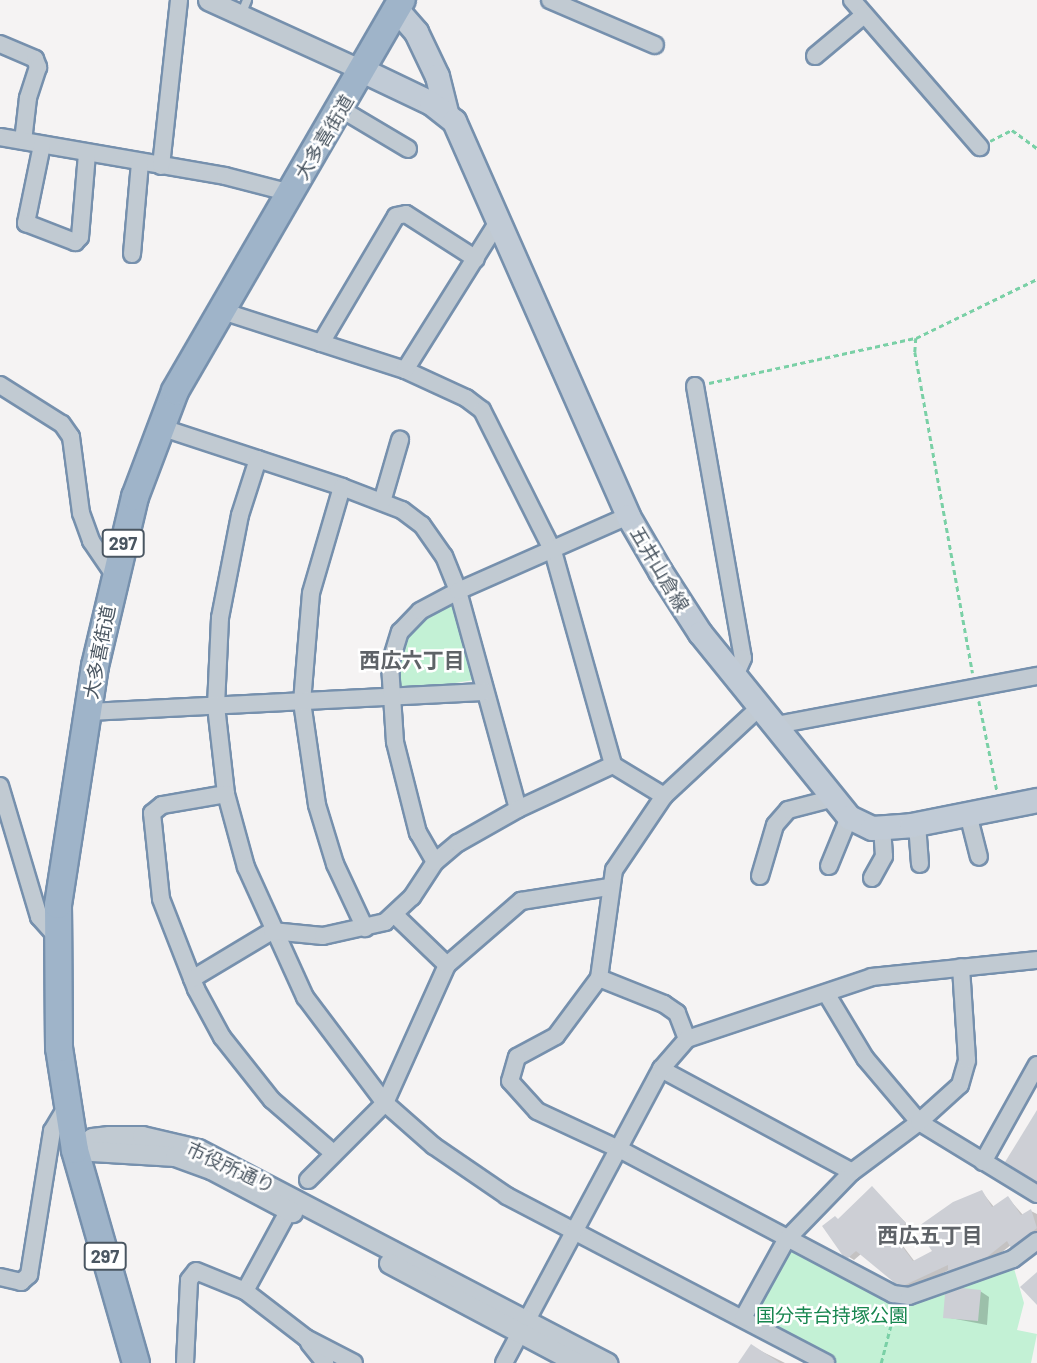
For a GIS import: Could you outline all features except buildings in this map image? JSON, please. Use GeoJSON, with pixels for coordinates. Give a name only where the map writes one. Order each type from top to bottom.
{"type":"FeatureCollection","features":[{"type":"Feature","properties":{"kind":"highway","name":"大多喜街道"},"geometry":{"type":"LineString","coordinates":[[136,1363],[75,1150],[59,1048],[56,936],[87,712],[115,576],[160,427],[219,310],[364,71],[400,5]]}},
{"type":"Feature","properties":{"kind":"main road","name":"五井山倉線"},"geometry":{"type":"LineString","coordinates":[[400,5],[437,76],[446,112],[461,134],[628,516],[700,633],[762,705],[849,817]]}},
{"type":"Feature","properties":{"kind":"main road"},"geometry":{"type":"LineString","coordinates":[[364,71],[446,112]]}},
{"type":"Feature","properties":{"kind":"main road"},"geometry":{"type":"LineString","coordinates":[[849,817],[882,827],[917,824],[1037,800]]}},
{"type":"Feature","properties":{"kind":"street"},"geometry":{"type":"LineString","coordinates":[[161,166],[179,0]]}},
{"type":"Feature","properties":{"kind":"street"},"geometry":{"type":"LineString","coordinates":[[208,0],[244,7],[364,71]]}},
{"type":"Feature","properties":{"kind":"street"},"geometry":{"type":"LineString","coordinates":[[550,0],[655,45]]}},
{"type":"Feature","properties":{"kind":"street"},"geometry":{"type":"LineString","coordinates":[[852,0],[980,147]]}},
{"type":"Feature","properties":{"kind":"street"},"geometry":{"type":"LineString","coordinates":[[815,56],[864,15]]}},
{"type":"Feature","properties":{"kind":"street"},"geometry":{"type":"LineString","coordinates":[[0,44],[35,60],[37,67],[28,98],[23,141]]}},
{"type":"Feature","properties":{"kind":"street"},"geometry":{"type":"LineString","coordinates":[[341,109],[408,149]]}},
{"type":"Feature","properties":{"kind":"street"},"geometry":{"type":"LineString","coordinates":[[0,137],[290,193]]}},
{"type":"Feature","properties":{"kind":"street"},"geometry":{"type":"LineString","coordinates":[[42,145],[26,223],[75,242],[80,237],[87,153]]}},
{"type":"Feature","properties":{"kind":"street"},"geometry":{"type":"LineString","coordinates":[[132,254],[140,162]]}},
{"type":"Feature","properties":{"kind":"street"},"geometry":{"type":"LineString","coordinates":[[321,343],[396,216],[406,214],[475,259]]}},
{"type":"Feature","properties":{"kind":"street"},"geometry":{"type":"LineString","coordinates":[[405,370],[499,220]]}},
{"type":"Feature","properties":{"kind":"street"},"geometry":{"type":"LineString","coordinates":[[219,310],[405,370],[466,398],[482,410],[554,551],[613,765],[664,796]]}},
{"type":"Feature","properties":{"kind":"street"},"geometry":{"type":"LineString","coordinates":[[0,386],[62,424],[71,436],[81,513],[92,541],[115,576]]}},
{"type":"Feature","properties":{"kind":"street"},"geometry":{"type":"LineString","coordinates":[[695,386],[743,658],[736,674]]}},
{"type":"Feature","properties":{"kind":"street"},"geometry":{"type":"LineString","coordinates":[[160,427],[342,487],[402,510],[435,538],[458,591],[518,809]]}},
{"type":"Feature","properties":{"kind":"street"},"geometry":{"type":"LineString","coordinates":[[382,502],[400,440]]}},
{"type":"Feature","properties":{"kind":"street"},"geometry":{"type":"LineString","coordinates":[[258,459],[240,515],[220,618],[216,706],[226,794],[246,867],[272,930],[305,997],[385,1103],[434,1146],[507,1196],[823,1362]]}},
{"type":"Feature","properties":{"kind":"street"},"geometry":{"type":"LineString","coordinates":[[342,487],[311,593],[302,702],[317,805],[335,864],[365,928]]}},
{"type":"Feature","properties":{"kind":"street"},"geometry":{"type":"LineString","coordinates":[[435,862],[418,833],[403,787],[391,697],[390,664],[400,632],[420,611],[458,591],[554,551],[628,516]]}},
{"type":"Feature","properties":{"kind":"street"},"geometry":{"type":"LineString","coordinates":[[777,725],[1037,676]]}},
{"type":"Feature","properties":{"kind":"street"},"geometry":{"type":"LineString","coordinates":[[87,712],[484,692]]}},
{"type":"Feature","properties":{"kind":"street"},"geometry":{"type":"LineString","coordinates":[[762,705],[664,796],[614,870],[608,887],[609,930],[599,978],[556,1035],[517,1057],[510,1081],[537,1111],[621,1150],[786,1240],[899,1295],[909,1296],[1013,1259],[1037,1241]]}},
{"type":"Feature","properties":{"kind":"street"},"geometry":{"type":"LineString","coordinates":[[192,979],[272,930],[323,936],[365,928],[396,916],[435,862],[483,827],[613,765]]}},
{"type":"Feature","properties":{"kind":"street"},"geometry":{"type":"LineString","coordinates":[[0,786],[39,918],[56,936]]}},
{"type":"Feature","properties":{"kind":"street"},"geometry":{"type":"LineString","coordinates":[[226,794],[162,805],[152,813],[161,899],[192,979],[222,1037],[272,1100],[332,1152]]}},
{"type":"Feature","properties":{"kind":"street"},"geometry":{"type":"LineString","coordinates":[[760,876],[775,825],[788,810],[834,798]]}},
{"type":"Feature","properties":{"kind":"street"},"geometry":{"type":"LineString","coordinates":[[968,814],[979,857]]}},
{"type":"Feature","properties":{"kind":"street"},"geometry":{"type":"LineString","coordinates":[[829,866],[849,817]]}},
{"type":"Feature","properties":{"kind":"street"},"geometry":{"type":"LineString","coordinates":[[917,824],[920,864]]}},
{"type":"Feature","properties":{"kind":"street"},"geometry":{"type":"LineString","coordinates":[[872,878],[884,856],[882,827]]}},
{"type":"Feature","properties":{"kind":"street"},"geometry":{"type":"LineString","coordinates":[[309,1181],[332,1152],[385,1103],[447,965],[521,901],[608,887]]}},
{"type":"Feature","properties":{"kind":"street"},"geometry":{"type":"LineString","coordinates":[[396,916],[447,965]]}},
{"type":"Feature","properties":{"kind":"street"},"geometry":{"type":"LineString","coordinates":[[504,1363],[621,1150],[661,1069],[687,1039],[872,977],[1037,960]]}},
{"type":"Feature","properties":{"kind":"street"},"geometry":{"type":"LineString","coordinates":[[743,1318],[786,1240],[852,1172],[919,1122],[960,1084],[965,1072],[967,1028],[961,967]]}},
{"type":"Feature","properties":{"kind":"street"},"geometry":{"type":"LineString","coordinates":[[599,978],[664,1004],[677,1013],[687,1039]]}},
{"type":"Feature","properties":{"kind":"street"},"geometry":{"type":"LineString","coordinates":[[826,993],[865,1058],[919,1122],[1037,1194]]}},
{"type":"Feature","properties":{"kind":"street"},"geometry":{"type":"LineString","coordinates":[[983,1163],[1037,1065]]}},
{"type":"Feature","properties":{"kind":"street"},"geometry":{"type":"LineString","coordinates":[[661,1069],[852,1172]]}},
{"type":"Feature","properties":{"kind":"street"},"geometry":{"type":"LineString","coordinates":[[0,1277],[21,1282],[29,1275],[52,1131],[67,1107]]}},
{"type":"Feature","properties":{"kind":"street","name":"市役所通り"},"geometry":{"type":"LineString","coordinates":[[75,1150],[92,1138],[109,1136],[154,1138],[198,1149],[523,1326],[578,1363]]}},
{"type":"Feature","properties":{"kind":"street","name":"市役所通り"},"geometry":{"type":"LineString","coordinates":[[75,1150],[175,1156],[211,1169],[523,1326],[608,1363]]}},
{"type":"Feature","properties":{"kind":"street"},"geometry":{"type":"LineString","coordinates":[[245,1291],[289,1210]]}},
{"type":"Feature","properties":{"kind":"street"},"geometry":{"type":"LineString","coordinates":[[185,1363],[191,1274],[196,1271],[245,1291],[306,1338],[354,1363]]}},
{"type":"Feature","properties":{"kind":"street"},"geometry":{"type":"LineString","coordinates":[[306,1338],[325,1363]]}},
{"type":"Feature","properties":{"kind":"path"},"geometry":{"type":"LineString","coordinates":[[980,147],[1012,130],[1037,148]]}},
{"type":"Feature","properties":{"kind":"path"},"geometry":{"type":"LineString","coordinates":[[695,386],[916,338],[1037,279]]}},
{"type":"Feature","properties":{"kind":"path"},"geometry":{"type":"LineString","coordinates":[[916,338],[915,352],[975,686],[1000,807]]}},
{"type":"Feature","properties":{"kind":"path"},"geometry":{"type":"LineString","coordinates":[[881,1363],[899,1295]]}},
{"type":"Feature","properties":{"kind":"green space"},"geometry":{"type":"Polygon","coordinates":[[[444,603],[453,605],[474,680],[405,691],[397,686],[395,669],[402,644],[421,618],[444,603]]]}},
{"type":"Feature","properties":{"kind":"green space","name":"国分寺台持塚公園"},"geometry":{"type":"Polygon","coordinates":[[[790,1248],[901,1304],[1013,1265],[1024,1303],[1017,1330],[1037,1334],[1031,1363],[835,1363],[754,1320],[751,1313],[790,1248]]]}},
{"type":"Feature","properties":{"kind":"district","name":"西広六丁目"},"geometry":{"type":"Point","coordinates":[412,660]}},
{"type":"Feature","properties":{"kind":"district","name":"西広五丁目"},"geometry":{"type":"Point","coordinates":[930,1235]}}]}
